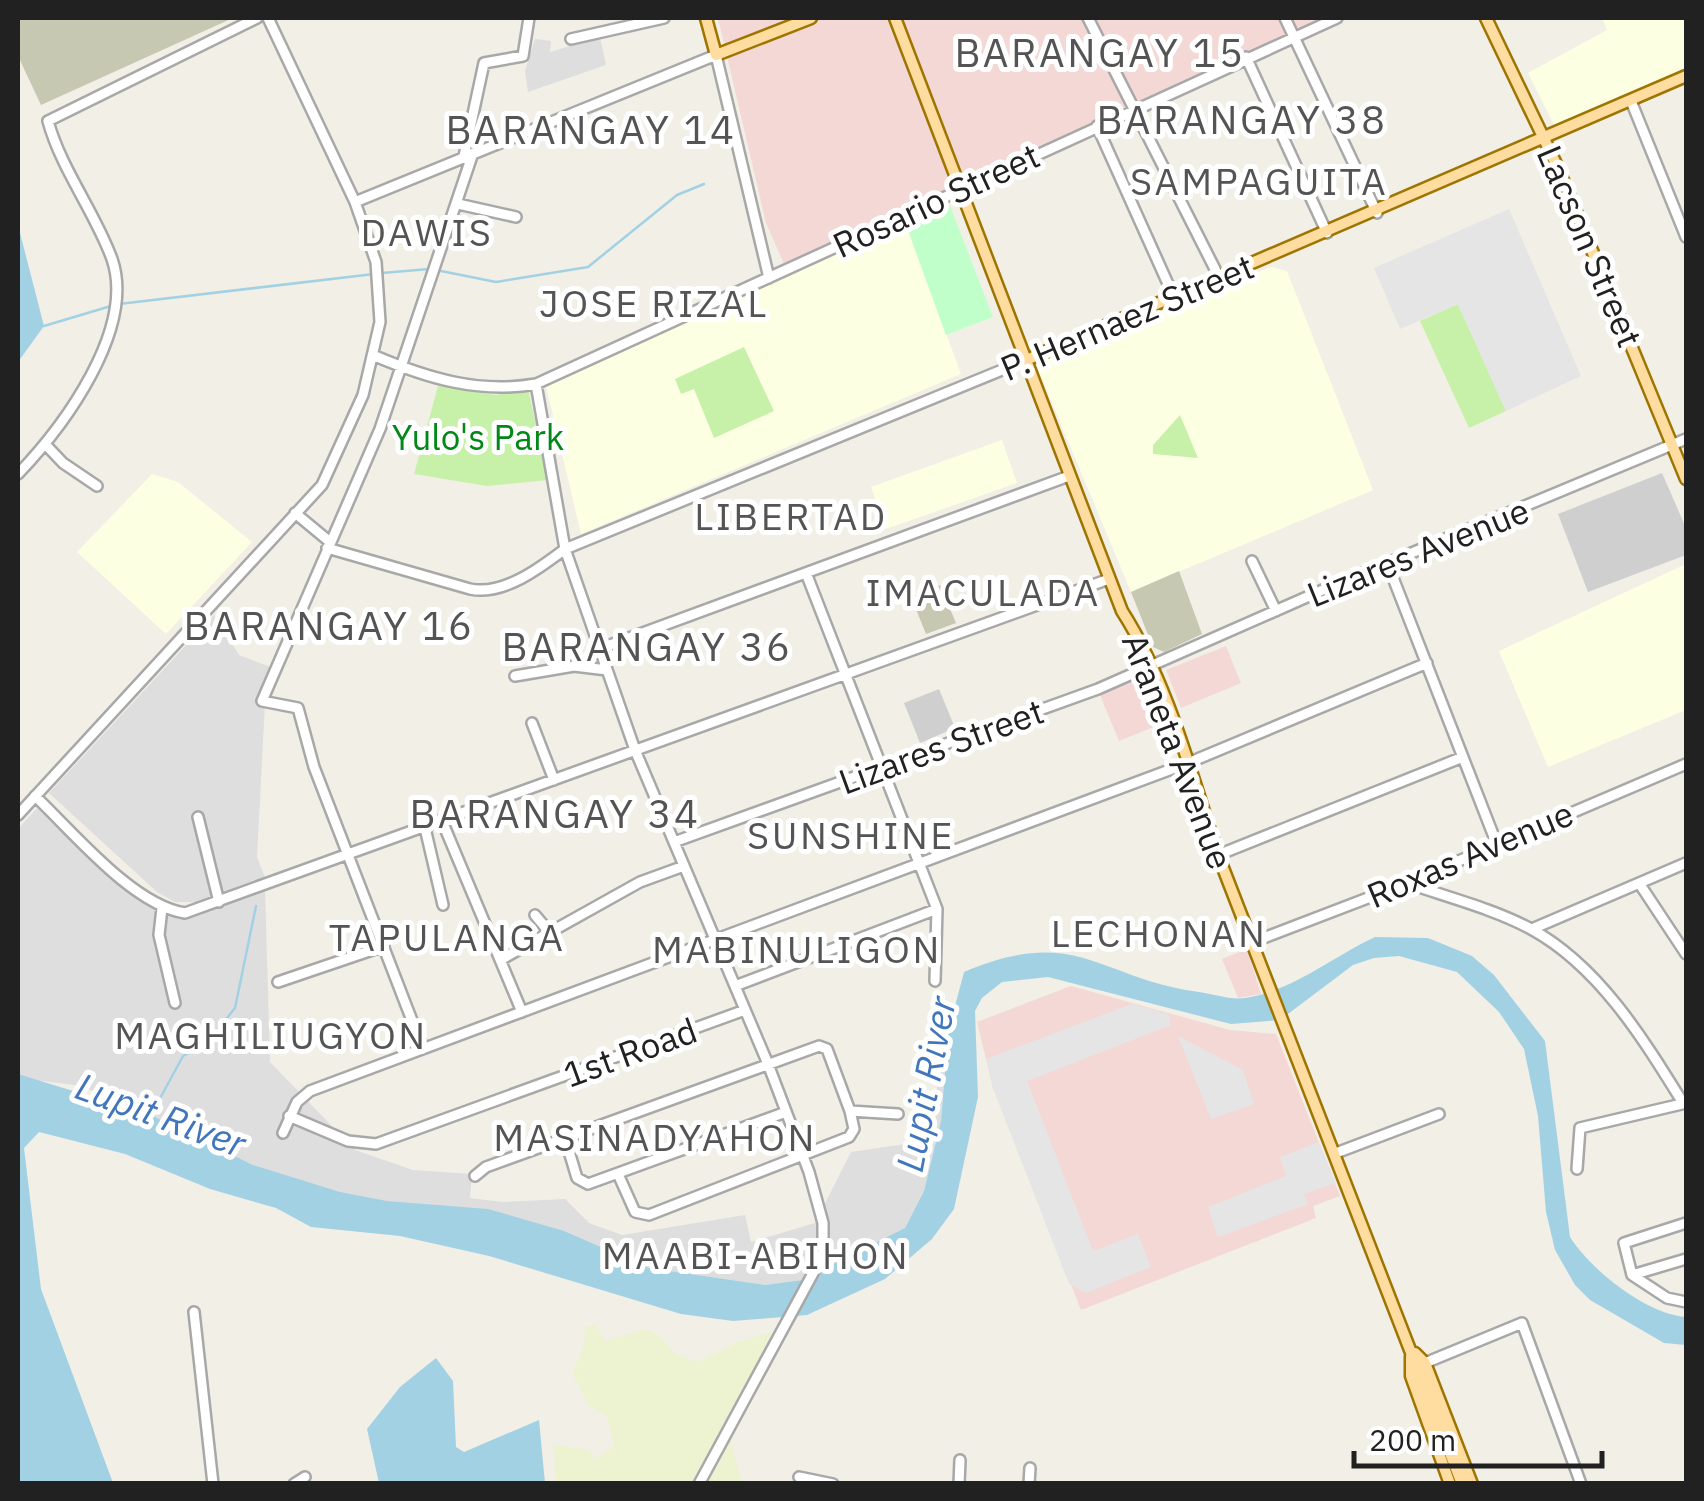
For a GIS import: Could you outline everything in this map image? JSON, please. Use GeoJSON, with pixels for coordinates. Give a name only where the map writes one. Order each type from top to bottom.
{"type":"FeatureCollection","features":[{"type":"Feature","properties":{"kind":"main road"},"geometry":{"type":"LineString","coordinates":[[706,18],[716,55],[811,18]]}},
{"type":"Feature","properties":{"kind":"main road","name":"Araneta Avenue"},"geometry":{"type":"LineString","coordinates":[[895,18],[1109,579],[1188,764],[1218,856],[1462,1484]]}},
{"type":"Feature","properties":{"kind":"main road","name":"Lacson Street"},"geometry":{"type":"LineString","coordinates":[[1486,18],[1546,140],[1686,479]]}},
{"type":"Feature","properties":{"kind":"main road","name":"P. Hernaez Street"},"geometry":{"type":"LineString","coordinates":[[1024,361],[1377,213],[1686,76]]}},
{"type":"Feature","properties":{"kind":"main road"},"geometry":{"type":"LineString","coordinates":[[1412,1350],[1425,1363],[1472,1484]]}},
{"type":"Feature","properties":{"kind":"main road"},"geometry":{"type":"LineString","coordinates":[[1412,1350],[1411,1376],[1450,1484]]}},
{"type":"Feature","properties":{"kind":"street"},"geometry":{"type":"LineString","coordinates":[[18,474],[45,444],[86,384],[116,310],[119,291],[113,262],[48,124],[49,118],[257,18]]}},
{"type":"Feature","properties":{"kind":"street"},"geometry":{"type":"LineString","coordinates":[[18,816],[322,485],[339,456],[375,356],[380,286],[376,262],[355,202],[268,18]]}},
{"type":"Feature","properties":{"kind":"street"},"geometry":{"type":"LineString","coordinates":[[423,1049],[314,767],[298,708],[262,702],[380,429],[458,204],[484,64],[523,56],[529,18]]}},
{"type":"Feature","properties":{"kind":"street"},"geometry":{"type":"LineString","coordinates":[[570,39],[664,18]]}},
{"type":"Feature","properties":{"kind":"street"},"geometry":{"type":"LineString","coordinates":[[1088,18],[1219,276]]}},
{"type":"Feature","properties":{"kind":"street"},"geometry":{"type":"LineString","coordinates":[[1285,18],[1377,213]]}},
{"type":"Feature","properties":{"kind":"street","name":"Rosario Street"},"geometry":{"type":"LineString","coordinates":[[375,356],[401,367],[494,390],[536,384],[1337,18]]}},
{"type":"Feature","properties":{"kind":"street"},"geometry":{"type":"LineString","coordinates":[[355,202],[716,55],[769,278]]}},
{"type":"Feature","properties":{"kind":"street"},"geometry":{"type":"LineString","coordinates":[[1246,57],[1328,232]]}},
{"type":"Feature","properties":{"kind":"street"},"geometry":{"type":"LineString","coordinates":[[1631,100],[1686,237]]}},
{"type":"Feature","properties":{"kind":"street"},"geometry":{"type":"LineString","coordinates":[[1096,126],[1173,296]]}},
{"type":"Feature","properties":{"kind":"street"},"geometry":{"type":"LineString","coordinates":[[458,204],[516,217]]}},
{"type":"Feature","properties":{"kind":"street","name":"P. Hernaez Street"},"geometry":{"type":"LineString","coordinates":[[328,545],[482,591],[538,569],[565,549],[1024,361]]}},
{"type":"Feature","properties":{"kind":"street"},"geometry":{"type":"LineString","coordinates":[[536,384],[565,549],[599,649],[635,750],[768,1064],[804,1158],[823,1222],[823,1252],[818,1264],[699,1484]]}},
{"type":"Feature","properties":{"kind":"street","name":"Lizares Avenue"},"geometry":{"type":"LineString","coordinates":[[1149,666],[1686,439]]}},
{"type":"Feature","properties":{"kind":"street"},"geometry":{"type":"LineString","coordinates":[[45,444],[63,463],[97,486]]}},
{"type":"Feature","properties":{"kind":"street"},"geometry":{"type":"LineString","coordinates":[[599,649],[1069,476]]}},
{"type":"Feature","properties":{"kind":"street"},"geometry":{"type":"LineString","coordinates":[[296,513],[328,545]]}},
{"type":"Feature","properties":{"kind":"street"},"geometry":{"type":"LineString","coordinates":[[1252,561],[1276,610]]}},
{"type":"Feature","properties":{"kind":"street"},"geometry":{"type":"LineString","coordinates":[[1388,565],[1496,842]]}},
{"type":"Feature","properties":{"kind":"street"},"geometry":{"type":"LineString","coordinates":[[806,573],[938,909],[936,981]]}},
{"type":"Feature","properties":{"kind":"street"},"geometry":{"type":"LineString","coordinates":[[35,796],[137,891],[162,908],[185,912],[1109,579]]}},
{"type":"Feature","properties":{"kind":"street"},"geometry":{"type":"LineString","coordinates":[[282,1133],[305,1093],[1188,764],[1426,664]]}},
{"type":"Feature","properties":{"kind":"street"},"geometry":{"type":"LineString","coordinates":[[515,676],[574,666],[607,670]]}},
{"type":"Feature","properties":{"kind":"street","name":"Lizares Street"},"geometry":{"type":"LineString","coordinates":[[674,842],[883,768],[1149,666]]}},
{"type":"Feature","properties":{"kind":"street"},"geometry":{"type":"LineString","coordinates":[[532,723],[554,780]]}},
{"type":"Feature","properties":{"kind":"street"},"geometry":{"type":"LineString","coordinates":[[1218,856],[1463,757]]}},
{"type":"Feature","properties":{"kind":"street","name":"Roxas Avenue"},"geometry":{"type":"LineString","coordinates":[[1253,942],[1407,883],[1686,764]]}},
{"type":"Feature","properties":{"kind":"street"},"geometry":{"type":"LineString","coordinates":[[198,817],[219,902]]}},
{"type":"Feature","properties":{"kind":"street"},"geometry":{"type":"LineString","coordinates":[[442,821],[522,1012]]}},
{"type":"Feature","properties":{"kind":"street"},"geometry":{"type":"LineString","coordinates":[[425,828],[443,905]]}},
{"type":"Feature","properties":{"kind":"street"},"geometry":{"type":"LineString","coordinates":[[1532,929],[1686,863]]}},
{"type":"Feature","properties":{"kind":"street"},"geometry":{"type":"LineString","coordinates":[[502,959],[640,882],[684,866]]}},
{"type":"Feature","properties":{"kind":"street"},"geometry":{"type":"LineString","coordinates":[[1407,883],[1532,929],[1574,962],[1621,1010],[1685,1103],[1580,1128],[1577,1170]]}},
{"type":"Feature","properties":{"kind":"street"},"geometry":{"type":"LineString","coordinates":[[1639,883],[1686,954]]}},
{"type":"Feature","properties":{"kind":"street"},"geometry":{"type":"LineString","coordinates":[[162,908],[159,935],[175,1003]]}},
{"type":"Feature","properties":{"kind":"street"},"geometry":{"type":"LineString","coordinates":[[735,986],[938,909]]}},
{"type":"Feature","properties":{"kind":"street"},"geometry":{"type":"LineString","coordinates":[[535,916],[551,934]]}},
{"type":"Feature","properties":{"kind":"street"},"geometry":{"type":"LineString","coordinates":[[278,982],[384,946]]}},
{"type":"Feature","properties":{"kind":"street","name":"1st Road"},"geometry":{"type":"LineString","coordinates":[[289,1116],[348,1141],[376,1144],[745,1010]]}},
{"type":"Feature","properties":{"kind":"street"},"geometry":{"type":"LineString","coordinates":[[474,1176],[564,1138],[824,1046],[850,1111],[852,1134],[804,1158],[644,1216],[635,1212],[618,1174]]}},
{"type":"Feature","properties":{"kind":"street"},"geometry":{"type":"LineString","coordinates":[[850,1111],[898,1114]]}},
{"type":"Feature","properties":{"kind":"street"},"geometry":{"type":"LineString","coordinates":[[564,1138],[581,1183],[618,1174],[786,1112]]}},
{"type":"Feature","properties":{"kind":"street"},"geometry":{"type":"LineString","coordinates":[[1336,1153],[1439,1114]]}},
{"type":"Feature","properties":{"kind":"street"},"geometry":{"type":"LineString","coordinates":[[1686,1224],[1624,1243],[1632,1275],[1667,1298],[1686,1302]]}},
{"type":"Feature","properties":{"kind":"street"},"geometry":{"type":"LineString","coordinates":[[1632,1275],[1686,1259]]}},
{"type":"Feature","properties":{"kind":"street"},"geometry":{"type":"LineString","coordinates":[[194,1312],[207,1399],[212,1484]]}},
{"type":"Feature","properties":{"kind":"street"},"geometry":{"type":"LineString","coordinates":[[1425,1363],[1522,1323],[1581,1484]]}},
{"type":"Feature","properties":{"kind":"street"},"geometry":{"type":"LineString","coordinates":[[959,1484],[960,1460]]}},
{"type":"Feature","properties":{"kind":"street"},"geometry":{"type":"LineString","coordinates":[[1028,1484],[1030,1468]]}},
{"type":"Feature","properties":{"kind":"street"},"geometry":{"type":"LineString","coordinates":[[294,1484],[306,1477]]}},
{"type":"Feature","properties":{"kind":"street"},"geometry":{"type":"LineString","coordinates":[[799,1477],[833,1484]]}},
{"type":"Feature","properties":{"kind":"shaded area"},"geometry":{"type":"Polygon","coordinates":[[[18,18],[233,18],[41,105],[18,56],[18,18]]]}},
{"type":"Feature","properties":{"kind":"shaded area"},"geometry":{"type":"Polygon","coordinates":[[[718,18],[1324,18],[784,264],[766,223],[718,18]]]}},
{"type":"Feature","properties":{"kind":"shaded area"},"geometry":{"type":"Polygon","coordinates":[[[1602,18],[1686,18],[1686,69],[1554,125],[1528,73],[1607,30],[1602,18]]]}},
{"type":"Feature","properties":{"kind":"shaded area"},"geometry":{"type":"Polygon","coordinates":[[[600,37],[606,65],[528,92],[525,71],[535,39],[551,41],[550,52],[600,37]]]}},
{"type":"Feature","properties":{"kind":"shaded area"},"geometry":{"type":"Polygon","coordinates":[[[1509,209],[1581,376],[1506,411],[1458,304],[1400,329],[1374,268],[1509,209]]]}},
{"type":"Feature","properties":{"kind":"shaded area"},"geometry":{"type":"Polygon","coordinates":[[[905,222],[961,374],[581,534],[546,386],[905,222]]]}},
{"type":"Feature","properties":{"kind":"shaded area"},"geometry":{"type":"Polygon","coordinates":[[[1271,267],[1287,271],[1373,490],[1131,592],[1035,362],[1271,267]]]}},
{"type":"Feature","properties":{"kind":"shaded area"},"geometry":{"type":"Polygon","coordinates":[[[1002,440],[1017,483],[886,529],[871,487],[1002,440]]]}},
{"type":"Feature","properties":{"kind":"shaded area"},"geometry":{"type":"Polygon","coordinates":[[[1662,473],[1686,528],[1686,555],[1588,592],[1558,514],[1662,473]]]}},
{"type":"Feature","properties":{"kind":"shaded area"},"geometry":{"type":"Polygon","coordinates":[[[152,474],[178,482],[252,542],[166,634],[77,552],[152,474]]]}},
{"type":"Feature","properties":{"kind":"shaded area"},"geometry":{"type":"Polygon","coordinates":[[[1686,564],[1686,710],[1548,767],[1499,651],[1686,564]]]}},
{"type":"Feature","properties":{"kind":"shaded area"},"geometry":{"type":"Polygon","coordinates":[[[1179,571],[1202,634],[1164,652],[1153,647],[1131,592],[1179,571]]]}},
{"type":"Feature","properties":{"kind":"shaded area"},"geometry":{"type":"Polygon","coordinates":[[[940,585],[956,623],[926,634],[911,597],[940,585]]]}},
{"type":"Feature","properties":{"kind":"shaded area"},"geometry":{"type":"Polygon","coordinates":[[[214,615],[239,655],[278,670],[265,703],[257,857],[266,880],[205,902],[175,902],[157,892],[49,793],[214,615]]]}},
{"type":"Feature","properties":{"kind":"shaded area"},"geometry":{"type":"Polygon","coordinates":[[[1226,646],[1241,683],[1181,708],[1166,670],[1226,646]]]}},
{"type":"Feature","properties":{"kind":"shaded area"},"geometry":{"type":"Polygon","coordinates":[[[1142,677],[1161,724],[1119,741],[1100,695],[1142,677]]]}},
{"type":"Feature","properties":{"kind":"shaded area"},"geometry":{"type":"Polygon","coordinates":[[[939,689],[955,728],[920,743],[904,703],[939,689]]]}},
{"type":"Feature","properties":{"kind":"shaded area"},"geometry":{"type":"Polygon","coordinates":[[[39,806],[126,886],[165,914],[194,917],[265,890],[270,1062],[355,1150],[413,1170],[472,1174],[470,1198],[503,1202],[565,1199],[589,1223],[622,1235],[745,1215],[751,1242],[815,1223],[851,1152],[926,1141],[948,1033],[941,1121],[924,1191],[905,1228],[869,1250],[802,1280],[765,1285],[649,1268],[575,1237],[357,1201],[253,1165],[82,1086],[18,1078],[18,829],[39,806]]]}},
{"type":"Feature","properties":{"kind":"shaded area"},"geometry":{"type":"Polygon","coordinates":[[[1247,949],[1261,994],[1238,998],[1222,959],[1247,949]]]}},
{"type":"Feature","properties":{"kind":"shaded area"},"geometry":{"type":"Polygon","coordinates":[[[1071,986],[1230,1030],[1276,1034],[1340,1196],[1313,1206],[1316,1218],[1081,1310],[993,1088],[977,1022],[1071,986]]]}},
{"type":"Feature","properties":{"kind":"shaded area"},"geometry":{"type":"Polygon","coordinates":[[[1132,1004],[1169,1014],[1171,1025],[1027,1081],[1093,1251],[1138,1234],[1151,1267],[1086,1293],[1069,1284],[993,1088],[986,1059],[1132,1004]]]}},
{"type":"Feature","properties":{"kind":"shaded area"},"geometry":{"type":"Polygon","coordinates":[[[1178,1036],[1243,1070],[1254,1104],[1211,1119],[1178,1036]]]}},
{"type":"Feature","properties":{"kind":"shaded area"},"geometry":{"type":"Polygon","coordinates":[[[1319,1142],[1336,1183],[1304,1194],[1308,1204],[1218,1237],[1208,1207],[1286,1176],[1280,1157],[1319,1142]]]}},
{"type":"Feature","properties":{"kind":"shaded area"},"geometry":{"type":"Polygon","coordinates":[[[596,1325],[605,1341],[646,1329],[659,1335],[675,1354],[698,1362],[738,1342],[783,1329],[727,1426],[742,1483],[556,1483],[554,1445],[586,1449],[596,1459],[614,1446],[607,1416],[589,1406],[572,1373],[584,1346],[585,1327],[596,1325]]]}},
{"type":"Feature","properties":{"kind":"green space"},"geometry":{"type":"Polygon","coordinates":[[[949,203],[993,317],[946,335],[905,222],[949,203]]]}},
{"type":"Feature","properties":{"kind":"green space"},"geometry":{"type":"Polygon","coordinates":[[[1458,304],[1506,411],[1469,428],[1420,321],[1458,304]]]}},
{"type":"Feature","properties":{"kind":"green space"},"geometry":{"type":"Polygon","coordinates":[[[744,347],[774,411],[714,438],[694,389],[681,394],[675,379],[744,347]]]}},
{"type":"Feature","properties":{"kind":"green space","name":"Yulo's Park"},"geometry":{"type":"Polygon","coordinates":[[[438,386],[496,395],[528,389],[548,480],[487,486],[414,474],[438,386]]]}},
{"type":"Feature","properties":{"kind":"green space"},"geometry":{"type":"Polygon","coordinates":[[[1180,415],[1198,458],[1153,454],[1153,445],[1180,415]]]}},
{"type":"Feature","properties":{"kind":"water"},"geometry":{"type":"Polygon","coordinates":[[[18,225],[44,326],[18,362],[18,225]]]}},
{"type":"Feature","properties":{"kind":"water"},"geometry":{"type":"Polygon","coordinates":[[[1375,937],[1428,938],[1472,956],[1494,975],[1545,1041],[1570,1237],[1591,1263],[1621,1288],[1654,1308],[1686,1317],[1686,1345],[1664,1343],[1590,1300],[1575,1285],[1555,1250],[1546,1212],[1538,1116],[1524,1049],[1499,1012],[1457,972],[1399,956],[1374,958],[1353,965],[1280,1020],[1231,1024],[1048,977],[1002,982],[982,998],[975,1011],[978,1097],[954,1209],[932,1239],[885,1279],[807,1315],[733,1321],[681,1314],[489,1256],[400,1236],[311,1227],[276,1208],[210,1189],[125,1154],[39,1132],[24,1148],[41,1289],[113,1483],[18,1484],[18,1074],[151,1115],[253,1165],[340,1192],[387,1201],[488,1209],[564,1231],[649,1268],[765,1285],[802,1280],[905,1228],[924,1191],[941,1121],[948,1033],[964,972],[1034,953],[1062,954],[1164,985],[1245,998],[1296,981],[1375,937]]]}},
{"type":"Feature","properties":{"kind":"water"},"geometry":{"type":"Polygon","coordinates":[[[436,1358],[453,1381],[456,1447],[464,1452],[539,1420],[545,1483],[379,1483],[367,1429],[400,1387],[436,1358]]]}},
{"type":"Feature","properties":{"kind":"waterway"},"geometry":{"type":"LineString","coordinates":[[436,270],[496,282],[588,267],[677,195],[704,184]]}},
{"type":"Feature","properties":{"kind":"waterway"},"geometry":{"type":"LineString","coordinates":[[382,273],[429,269]]}},
{"type":"Feature","properties":{"kind":"waterway"},"geometry":{"type":"LineString","coordinates":[[119,304],[374,274]]}},
{"type":"Feature","properties":{"kind":"waterway"},"geometry":{"type":"LineString","coordinates":[[44,326],[111,306]]}},
{"type":"Feature","properties":{"kind":"waterway","name":"Lupit River"},"geometry":{"type":"LineString","coordinates":[[151,1115],[183,1056],[206,1044],[235,1008],[256,906]]}},
{"type":"Feature","properties":{"kind":"district","name":"BARANGAY 15"},"geometry":{"type":"Point","coordinates":[1100,52]}},
{"type":"Feature","properties":{"kind":"district","name":"BARANGAY 38"},"geometry":{"type":"Point","coordinates":[1242,119]}},
{"type":"Feature","properties":{"kind":"district","name":"BARANGAY 14"},"geometry":{"type":"Point","coordinates":[591,129]}},
{"type":"Feature","properties":{"kind":"district","name":"SAMPAGUITA"},"geometry":{"type":"Point","coordinates":[1259,180]}},
{"type":"Feature","properties":{"kind":"district","name":"DAWIS"},"geometry":{"type":"Point","coordinates":[427,231]}},
{"type":"Feature","properties":{"kind":"district","name":"JOSE RIZAL"},"geometry":{"type":"Point","coordinates":[654,302]}},
{"type":"Feature","properties":{"kind":"district","name":"LIBERTAD"},"geometry":{"type":"Point","coordinates":[791,515]}},
{"type":"Feature","properties":{"kind":"district","name":"IMACULADA"},"geometry":{"type":"Point","coordinates":[983,591]}},
{"type":"Feature","properties":{"kind":"district","name":"BARANGAY 16"},"geometry":{"type":"Point","coordinates":[329,625]}},
{"type":"Feature","properties":{"kind":"district","name":"BARANGAY 36"},"geometry":{"type":"Point","coordinates":[647,646]}},
{"type":"Feature","properties":{"kind":"district","name":"BARANGAY 34"},"geometry":{"type":"Point","coordinates":[555,813]}},
{"type":"Feature","properties":{"kind":"district","name":"SUNSHINE"},"geometry":{"type":"Point","coordinates":[851,834]}},
{"type":"Feature","properties":{"kind":"district","name":"LECHONAN"},"geometry":{"type":"Point","coordinates":[1159,932]}},
{"type":"Feature","properties":{"kind":"district","name":"TAPULANGA"},"geometry":{"type":"Point","coordinates":[447,936]}},
{"type":"Feature","properties":{"kind":"district","name":"MABINULIGON"},"geometry":{"type":"Point","coordinates":[797,948]}},
{"type":"Feature","properties":{"kind":"district","name":"MAGHILIUGYON"},"geometry":{"type":"Point","coordinates":[271,1034]}},
{"type":"Feature","properties":{"kind":"district","name":"MASINADYAHON"},"geometry":{"type":"Point","coordinates":[655,1136]}},
{"type":"Feature","properties":{"kind":"district","name":"MAABI-ABIHON"},"geometry":{"type":"Point","coordinates":[756,1254]}}]}
